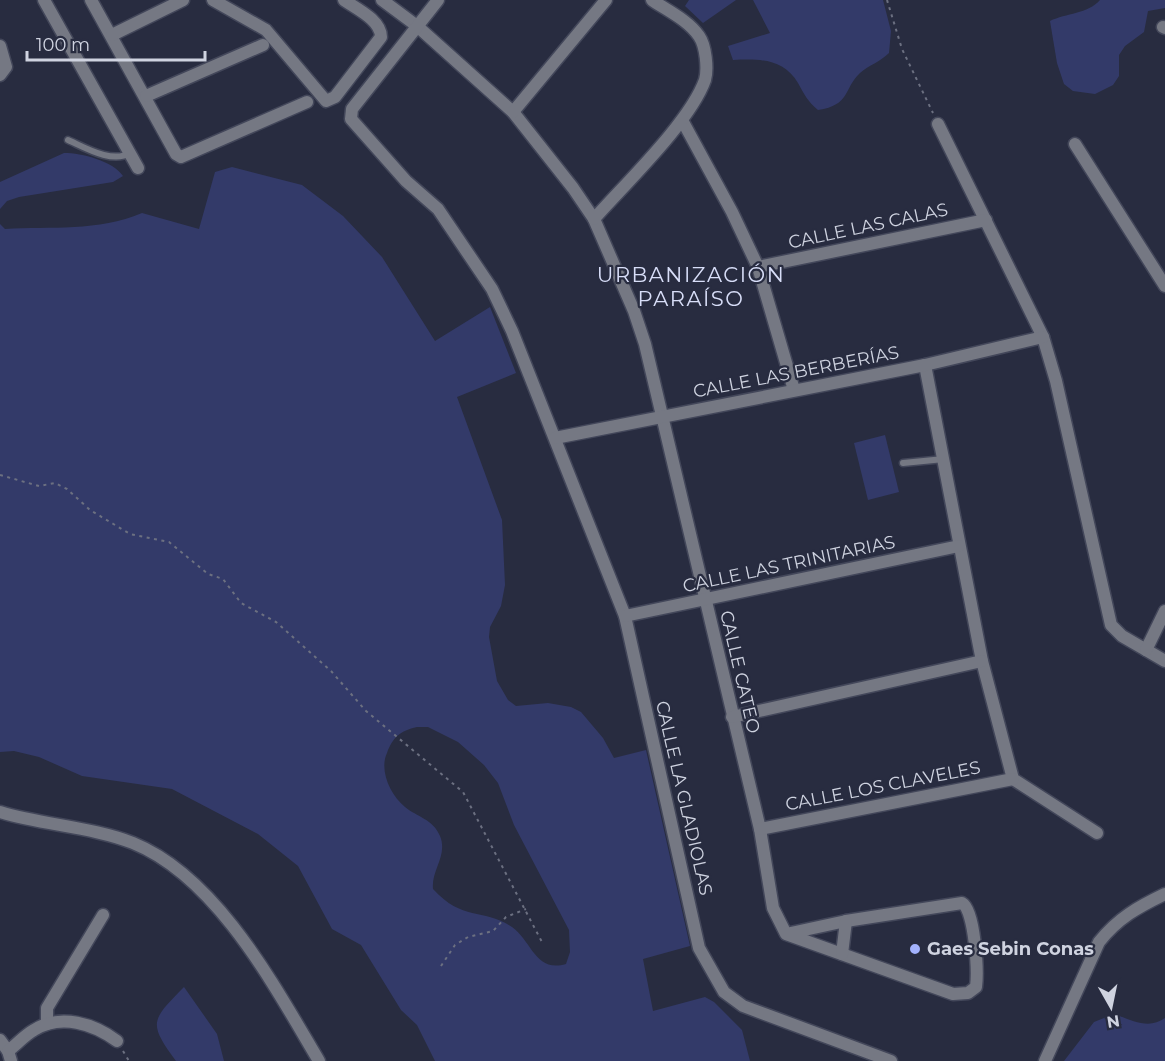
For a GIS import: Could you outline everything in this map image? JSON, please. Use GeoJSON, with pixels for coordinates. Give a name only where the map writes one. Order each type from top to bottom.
{"type":"FeatureCollection","features":[{"type":"Feature","properties":{"kind":"street"},"geometry":{"type":"LineString","coordinates":[[44,0],[138,168]]}},
{"type":"Feature","properties":{"kind":"street"},"geometry":{"type":"LineString","coordinates":[[92,0],[176,154],[181,157],[307,102]]}},
{"type":"Feature","properties":{"kind":"street"},"geometry":{"type":"LineString","coordinates":[[112,35],[183,0]]}},
{"type":"Feature","properties":{"kind":"street"},"geometry":{"type":"LineString","coordinates":[[213,0],[266,30],[327,101],[334,97],[381,37],[381,29],[376,23],[344,0]]}},
{"type":"Feature","properties":{"kind":"street","name":"CALLE CATEO"},"geometry":{"type":"LineString","coordinates":[[382,0],[417,26],[513,112],[594,219],[634,310],[663,417],[704,601],[760,829],[773,908],[786,934]]}},
{"type":"Feature","properties":{"kind":"street"},"geometry":{"type":"LineString","coordinates":[[417,26],[438,0]]}},
{"type":"Feature","properties":{"kind":"street"},"geometry":{"type":"LineString","coordinates":[[513,112],[606,0]]}},
{"type":"Feature","properties":{"kind":"street"},"geometry":{"type":"LineString","coordinates":[[594,219],[682,120],[706,76],[701,38],[690,26],[652,0]]}},
{"type":"Feature","properties":{"kind":"street","name":"CALLE LA GLADIOLAS"},"geometry":{"type":"LineString","coordinates":[[417,26],[352,109],[351,119],[406,181],[438,209],[492,289],[555,438],[625,616],[699,948],[724,992],[743,1006],[891,1061]]}},
{"type":"Feature","properties":{"kind":"street"},"geometry":{"type":"LineString","coordinates":[[146,96],[263,45]]}},
{"type":"Feature","properties":{"kind":"street"},"geometry":{"type":"LineString","coordinates":[[0,46],[6,67],[0,75]]}},
{"type":"Feature","properties":{"kind":"street"},"geometry":{"type":"LineString","coordinates":[[682,120],[732,212],[758,267],[794,390]]}},
{"type":"Feature","properties":{"kind":"street"},"geometry":{"type":"LineString","coordinates":[[938,124],[1043,337],[1056,381],[1111,625],[1122,636],[1165,661]]}},
{"type":"Feature","properties":{"kind":"street"},"geometry":{"type":"LineString","coordinates":[[1075,144],[1165,286]]}},
{"type":"Feature","properties":{"kind":"street","name":"CALLE LAS CALAS"},"geometry":{"type":"LineString","coordinates":[[758,267],[986,220]]}},
{"type":"Feature","properties":{"kind":"street","name":"CALLE LAS BERBERÍAS"},"geometry":{"type":"LineString","coordinates":[[555,438],[926,365],[1043,337]]}},
{"type":"Feature","properties":{"kind":"street"},"geometry":{"type":"LineString","coordinates":[[926,365],[982,661],[1013,779],[1097,833]]}},
{"type":"Feature","properties":{"kind":"street","name":"CALLE LAS TRINITARIAS"},"geometry":{"type":"LineString","coordinates":[[625,616],[959,546]]}},
{"type":"Feature","properties":{"kind":"street"},"geometry":{"type":"LineString","coordinates":[[1146,650],[1165,611]]}},
{"type":"Feature","properties":{"kind":"street"},"geometry":{"type":"LineString","coordinates":[[732,717],[982,661]]}},
{"type":"Feature","properties":{"kind":"street","name":"CALLE LOS CLAVELES"},"geometry":{"type":"LineString","coordinates":[[760,829],[1013,779]]}},
{"type":"Feature","properties":{"kind":"street"},"geometry":{"type":"LineString","coordinates":[[0,812],[28,821],[132,843],[184,875],[222,915],[252,952],[319,1061]]}},
{"type":"Feature","properties":{"kind":"street"},"geometry":{"type":"LineString","coordinates":[[1045,1061],[1099,942],[1111,926],[1129,911],[1165,894]]}},
{"type":"Feature","properties":{"kind":"street"},"geometry":{"type":"LineString","coordinates":[[955,903],[966,905],[970,913],[978,976],[976,987],[968,993],[953,993],[786,934],[846,921],[955,903]]}},
{"type":"Feature","properties":{"kind":"street"},"geometry":{"type":"LineString","coordinates":[[47,1024],[47,1008],[104,915]]}},
{"type":"Feature","properties":{"kind":"street"},"geometry":{"type":"LineString","coordinates":[[843,954],[846,921]]}},
{"type":"Feature","properties":{"kind":"street"},"geometry":{"type":"LineString","coordinates":[[0,1040],[10,1056],[34,1030],[47,1024],[72,1021],[93,1027],[117,1041]]}},
{"type":"Feature","properties":{"kind":"lane"},"geometry":{"type":"LineString","coordinates":[[68,140],[116,157],[130,153]]}},
{"type":"Feature","properties":{"kind":"lane"},"geometry":{"type":"LineString","coordinates":[[903,463],[945,459]]}},
{"type":"Feature","properties":{"kind":"path"},"geometry":{"type":"LineString","coordinates":[[887,0],[902,50],[938,124]]}},
{"type":"Feature","properties":{"kind":"path"},"geometry":{"type":"LineString","coordinates":[[0,475],[39,486],[55,483],[67,489],[90,510],[130,534],[169,542],[208,574],[223,579],[241,603],[276,622],[331,671],[366,711],[463,792],[543,944]]}},
{"type":"Feature","properties":{"kind":"path"},"geometry":{"type":"LineString","coordinates":[[441,966],[455,945],[468,938],[493,931],[506,916],[526,909]]}},
{"type":"Feature","properties":{"kind":"shaded area"},"geometry":{"type":"Polygon","coordinates":[[[689,0],[736,0],[703,23],[685,6],[689,0]]]}},
{"type":"Feature","properties":{"kind":"shaded area"},"geometry":{"type":"Polygon","coordinates":[[[753,0],[883,0],[891,31],[889,53],[860,73],[841,100],[829,108],[818,110],[809,101],[792,75],[778,64],[761,60],[733,60],[728,46],[770,33],[753,0]]]}},
{"type":"Feature","properties":{"kind":"shaded area"},"geometry":{"type":"Polygon","coordinates":[[[1100,0],[1165,0],[1165,8],[1148,11],[1144,32],[1125,46],[1119,55],[1119,76],[1113,85],[1095,94],[1073,91],[1064,84],[1057,63],[1050,21],[1083,11],[1100,0]]]}},
{"type":"Feature","properties":{"kind":"shaded area"},"geometry":{"type":"Polygon","coordinates":[[[64,153],[79,154],[105,162],[123,176],[113,182],[19,197],[7,201],[0,209],[0,182],[64,153]]]}},
{"type":"Feature","properties":{"kind":"shaded area"},"geometry":{"type":"Polygon","coordinates":[[[232,167],[302,185],[343,216],[382,257],[435,341],[490,307],[516,373],[457,397],[502,520],[505,585],[501,606],[490,627],[489,637],[497,681],[508,700],[516,706],[548,703],[571,707],[581,712],[603,738],[614,758],[646,750],[690,946],[643,959],[653,1011],[705,997],[714,1002],[742,1030],[750,1061],[435,1061],[417,1025],[401,1010],[361,945],[332,929],[298,866],[258,834],[172,789],[82,776],[39,757],[14,751],[0,752],[0,224],[5,229],[91,226],[142,213],[199,229],[215,172],[232,167]],[[417,727],[398,736],[389,747],[384,767],[387,782],[395,796],[410,810],[429,822],[440,836],[442,850],[434,876],[433,889],[464,911],[502,921],[512,927],[535,954],[547,964],[556,966],[566,964],[570,952],[569,930],[514,825],[498,783],[484,765],[458,742],[428,727],[417,727]]]}},
{"type":"Feature","properties":{"kind":"shaded area"},"geometry":{"type":"Polygon","coordinates":[[[885,435],[899,492],[868,500],[854,443],[885,435]]]}},
{"type":"Feature","properties":{"kind":"shaded area"},"geometry":{"type":"Polygon","coordinates":[[[184,987],[217,1034],[224,1061],[176,1061],[161,1038],[157,1029],[160,1015],[184,987]]]}},
{"type":"Feature","properties":{"kind":"shaded area"},"geometry":{"type":"Polygon","coordinates":[[[1114,1014],[1146,1024],[1159,1022],[1165,1018],[1165,1061],[1064,1061],[1094,1022],[1114,1014]]]}},
{"type":"Feature","properties":{"kind":"place","name":"Gaes Sebin Conas"},"geometry":{"type":"Point","coordinates":[915,949]}},
{"type":"Feature","properties":{"kind":"district","name":"URBANIZACIÓN PARAÍSO"},"geometry":{"type":"Point","coordinates":[691,286]}}]}
